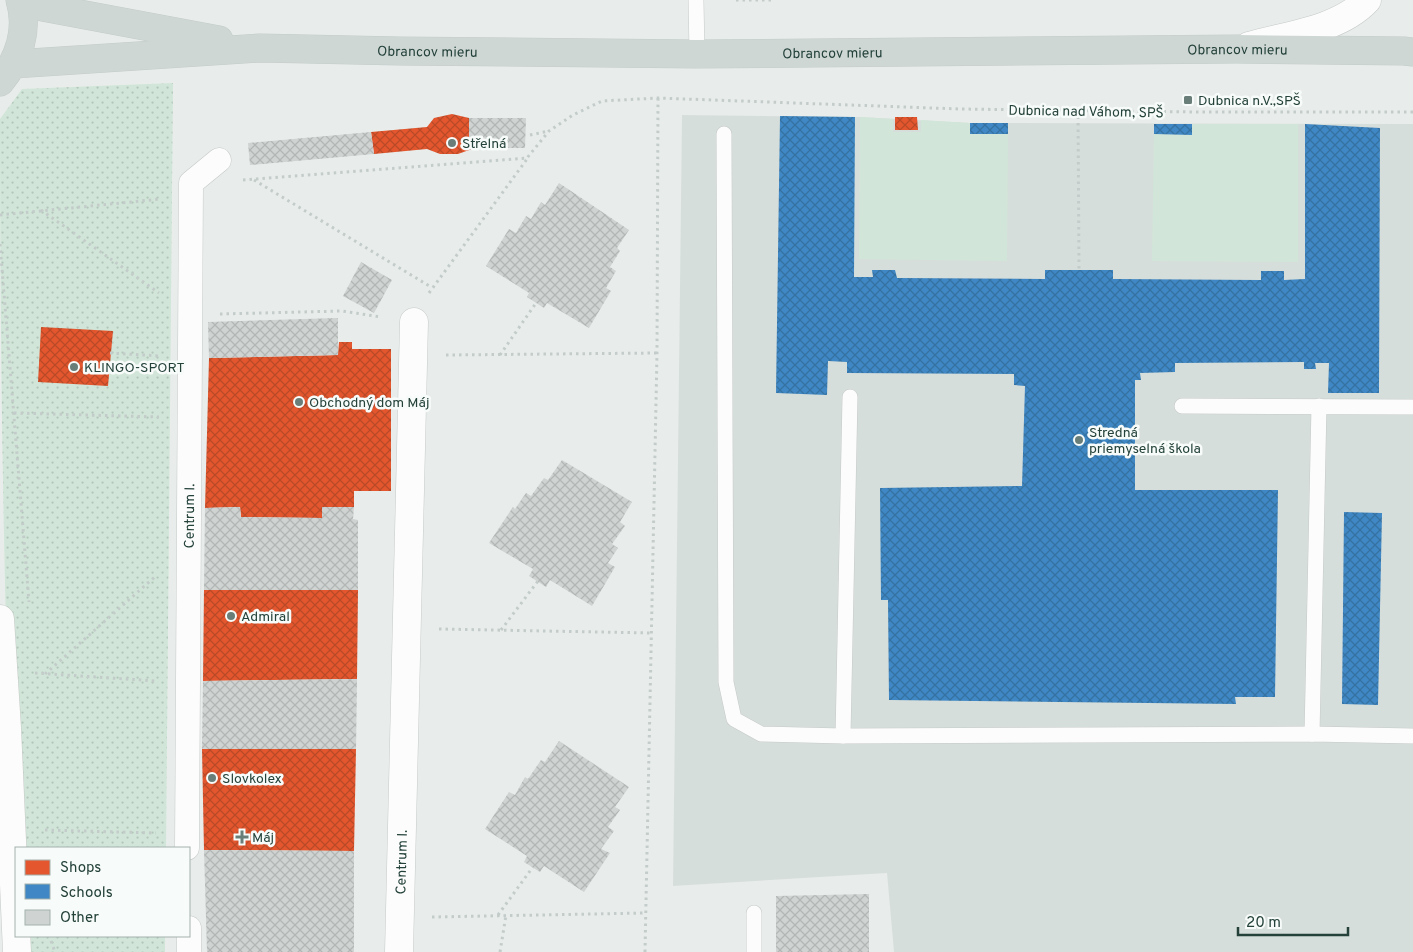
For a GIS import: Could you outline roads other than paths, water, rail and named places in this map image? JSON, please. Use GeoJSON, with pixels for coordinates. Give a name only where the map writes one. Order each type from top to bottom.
{"type":"FeatureCollection","features":[{"type":"Feature","properties":{"kind":"main road","name":"Obrancov mieru"},"geometry":{"type":"LineString","coordinates":[[260,48],[20,2],[22,34],[7,73],[260,48],[399,52],[697,54],[1411,47]]}},
{"type":"Feature","properties":{"kind":"street"},"geometry":{"type":"LineString","coordinates":[[1237,49],[1329,24],[1360,8],[1368,0]]}},
{"type":"Feature","properties":{"kind":"street","name":"Centrum I."},"geometry":{"type":"LineString","coordinates":[[187,841],[192,190],[219,160]]}},
{"type":"Feature","properties":{"kind":"street","name":"Centrum I."},"geometry":{"type":"LineString","coordinates":[[399,952],[414,322]]}},
{"type":"Feature","properties":{"kind":"street"},"geometry":{"type":"LineString","coordinates":[[0,619],[4,727],[15,909]]}},
{"type":"Feature","properties":{"kind":"street"},"geometry":{"type":"LineString","coordinates":[[16,937],[17,952]]}},
{"type":"Feature","properties":{"kind":"street"},"geometry":{"type":"LineString","coordinates":[[189,937],[189,952]]}},
{"type":"Feature","properties":{"kind":"lane"},"geometry":{"type":"LineString","coordinates":[[696,0],[697,54]]}},
{"type":"Feature","properties":{"kind":"lane"},"geometry":{"type":"LineString","coordinates":[[724,134],[726,682],[734,719],[761,734],[843,736],[1312,734],[1413,736]]}},
{"type":"Feature","properties":{"kind":"lane"},"geometry":{"type":"LineString","coordinates":[[843,736],[850,397]]}},
{"type":"Feature","properties":{"kind":"lane"},"geometry":{"type":"LineString","coordinates":[[1182,406],[1413,407]]}},
{"type":"Feature","properties":{"kind":"lane"},"geometry":{"type":"LineString","coordinates":[[1312,734],[1319,406]]}},
{"type":"Feature","properties":{"kind":"lane"},"geometry":{"type":"LineString","coordinates":[[754,914],[754,952]]}},
{"type":"Feature","properties":{"kind":"place","name":"Dubnica n.V.,SPŠ"},"geometry":{"type":"Point","coordinates":[1188,100]}},
{"type":"Feature","properties":{"kind":"place","name":"Střelná"},"geometry":{"type":"Point","coordinates":[452,143]}},
{"type":"Feature","properties":{"kind":"place","name":"KLINGO-SPORT"},"geometry":{"type":"Point","coordinates":[74,367]}},
{"type":"Feature","properties":{"kind":"place","name":"Obchodný dom Máj"},"geometry":{"type":"Point","coordinates":[299,402]}},
{"type":"Feature","properties":{"kind":"place","name":"Stredná priemyselná škola"},"geometry":{"type":"Point","coordinates":[1079,440]}},
{"type":"Feature","properties":{"kind":"place","name":"Admiral"},"geometry":{"type":"Point","coordinates":[231,616]}},
{"type":"Feature","properties":{"kind":"place","name":"Slovkolex"},"geometry":{"type":"Point","coordinates":[212,778]}},
{"type":"Feature","properties":{"kind":"place","name":"Máj"},"geometry":{"type":"Point","coordinates":[242,837]}}]}
